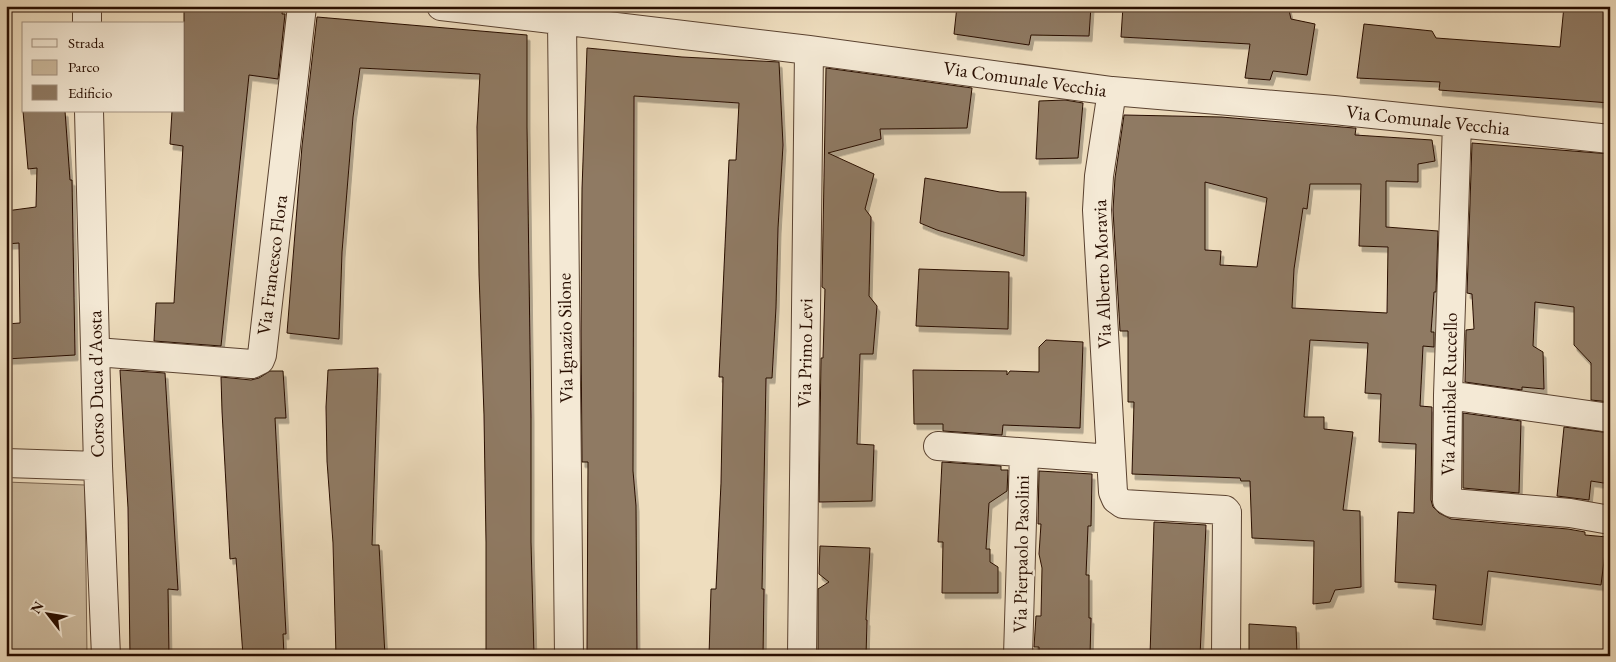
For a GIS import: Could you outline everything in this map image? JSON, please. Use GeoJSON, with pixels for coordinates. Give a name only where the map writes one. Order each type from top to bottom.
{"type":"FeatureCollection","features":[{"type":"Feature","properties":{"kind":"street"},"geometry":{"type":"LineString","coordinates":[[87,6],[87,22]]}},
{"type":"Feature","properties":{"kind":"street","name":"Via Francesco Flora"},"geometry":{"type":"LineString","coordinates":[[96,352],[252,364],[260,360],[302,6]]}},
{"type":"Feature","properties":{"kind":"street","name":"Via Comunale Vecchia"},"geometry":{"type":"LineString","coordinates":[[441,6],[809,50],[1112,90],[1334,110],[1610,139]]}},
{"type":"Feature","properties":{"kind":"street","name":"Via Ignazio Silone"},"geometry":{"type":"LineString","coordinates":[[562,21],[569,656]]}},
{"type":"Feature","properties":{"kind":"street","name":"Via Primo Levi"},"geometry":{"type":"LineString","coordinates":[[802,656],[809,50]]}},
{"type":"Feature","properties":{"kind":"street","name":"Via Alberto Moravia"},"geometry":{"type":"LineString","coordinates":[[1112,90],[1099,176],[1097,210],[1113,492],[1116,499],[1124,504],[1225,510],[1227,512],[1226,656]]}},
{"type":"Feature","properties":{"kind":"street","name":"Corso Duca d'Aosta"},"geometry":{"type":"LineString","coordinates":[[89,112],[98,466],[106,656]]}},
{"type":"Feature","properties":{"kind":"street","name":"Via Annibale Ruccello"},"geometry":{"type":"LineString","coordinates":[[1457,123],[1448,395],[1448,501],[1452,503],[1570,513],[1610,520]]}},
{"type":"Feature","properties":{"kind":"street"},"geometry":{"type":"LineString","coordinates":[[1448,395],[1610,418]]}},
{"type":"Feature","properties":{"kind":"street"},"geometry":{"type":"LineString","coordinates":[[938,446],[1111,459]]}},
{"type":"Feature","properties":{"kind":"street","name":"Via Pierpaolo Pasolini"},"geometry":{"type":"LineString","coordinates":[[1018,656],[1024,452]]}},
{"type":"Feature","properties":{"kind":"street"},"geometry":{"type":"LineString","coordinates":[[6,463],[98,466]]}},
{"type":"Feature","properties":{"kind":"green space"},"geometry":{"type":"Polygon","coordinates":[[[6,482],[85,485],[87,656],[6,656],[6,482]]]}},
{"type":"Feature","properties":{"kind":"building"},"geometry":{"type":"Polygon","coordinates":[[[184,6],[283,6],[282,14],[285,14],[278,79],[249,75],[221,346],[154,341],[156,303],[174,303],[183,146],[170,144],[172,112],[185,112],[184,6]]]}},
{"type":"Feature","properties":{"kind":"building"},"geometry":{"type":"Polygon","coordinates":[[[957,6],[1091,6],[1089,36],[1031,35],[1029,45],[954,34],[957,6]]]}},
{"type":"Feature","properties":{"kind":"building"},"geometry":{"type":"Polygon","coordinates":[[[1123,6],[1288,6],[1291,19],[1315,24],[1307,75],[1273,71],[1270,80],[1245,78],[1250,44],[1121,37],[1123,6]]]}},
{"type":"Feature","properties":{"kind":"building"},"geometry":{"type":"Polygon","coordinates":[[[1564,6],[1610,6],[1610,103],[1439,90],[1440,82],[1357,78],[1364,24],[1432,31],[1436,38],[1560,47],[1564,6]]]}},
{"type":"Feature","properties":{"kind":"building"},"geometry":{"type":"Polygon","coordinates":[[[317,17],[527,35],[531,542],[534,656],[486,656],[484,415],[479,274],[477,127],[480,74],[360,68],[353,117],[342,252],[339,339],[287,333],[302,146],[317,17]]]}},
{"type":"Feature","properties":{"kind":"building"},"geometry":{"type":"Polygon","coordinates":[[[587,48],[682,57],[779,62],[783,145],[772,378],[766,378],[762,589],[764,589],[763,656],[709,656],[711,589],[716,589],[721,483],[723,377],[719,377],[729,160],[736,160],[739,103],[634,96],[633,471],[636,506],[637,656],[587,656],[588,462],[582,462],[581,331],[582,189],[587,48]]]}},
{"type":"Feature","properties":{"kind":"building"},"geometry":{"type":"Polygon","coordinates":[[[826,68],[972,88],[967,128],[880,129],[881,139],[828,153],[874,174],[865,209],[871,217],[869,296],[877,306],[873,354],[860,354],[857,444],[874,445],[872,501],[819,502],[821,358],[823,358],[825,289],[822,287],[826,68]]]}},
{"type":"Feature","properties":{"kind":"building"},"geometry":{"type":"Polygon","coordinates":[[[1065,100],[1083,103],[1078,158],[1036,159],[1039,101],[1065,100]]]}},
{"type":"Feature","properties":{"kind":"building"},"geometry":{"type":"Polygon","coordinates":[[[23,112],[65,112],[70,180],[72,180],[75,355],[6,359],[6,324],[20,323],[19,243],[6,244],[6,211],[36,207],[37,168],[28,169],[23,112]]]}},
{"type":"Feature","properties":{"kind":"building"},"geometry":{"type":"Polygon","coordinates":[[[1124,115],[1221,117],[1356,128],[1355,135],[1432,140],[1435,161],[1418,164],[1418,182],[1386,181],[1386,227],[1438,231],[1436,292],[1434,292],[1431,332],[1434,332],[1434,347],[1423,346],[1420,406],[1432,407],[1431,500],[1433,507],[1439,513],[1451,519],[1568,529],[1585,532],[1585,535],[1607,537],[1601,585],[1488,571],[1482,625],[1433,619],[1436,585],[1395,582],[1398,512],[1414,513],[1416,444],[1379,442],[1381,394],[1365,393],[1368,343],[1310,340],[1304,417],[1324,417],[1324,429],[1353,432],[1343,510],[1360,511],[1361,587],[1335,590],[1330,602],[1313,604],[1314,541],[1252,538],[1250,481],[1241,481],[1240,478],[1132,474],[1134,402],[1128,402],[1128,331],[1120,331],[1113,210],[1115,178],[1124,115]],[[1205,182],[1205,250],[1221,251],[1220,265],[1257,267],[1267,198],[1205,182]],[[1310,184],[1307,209],[1303,208],[1294,269],[1292,308],[1387,313],[1388,247],[1359,246],[1361,184],[1310,184]]]}},
{"type":"Feature","properties":{"kind":"building"},"geometry":{"type":"Polygon","coordinates":[[[1472,143],[1610,154],[1610,402],[1591,400],[1591,363],[1574,345],[1574,307],[1535,302],[1533,346],[1543,352],[1544,389],[1522,387],[1522,390],[1465,382],[1466,330],[1474,329],[1472,294],[1467,293],[1472,143]]]}},
{"type":"Feature","properties":{"kind":"building"},"geometry":{"type":"Polygon","coordinates":[[[925,178],[1000,192],[1026,192],[1024,256],[937,230],[920,223],[925,178]]]}},
{"type":"Feature","properties":{"kind":"building"},"geometry":{"type":"Polygon","coordinates":[[[919,269],[1009,272],[1008,329],[916,326],[919,269]]]}},
{"type":"Feature","properties":{"kind":"building"},"geometry":{"type":"Polygon","coordinates":[[[1046,340],[1083,342],[1080,428],[1003,425],[1002,435],[943,431],[943,424],[914,424],[913,370],[1007,371],[1007,375],[1010,371],[1039,372],[1039,347],[1046,340]]]}},
{"type":"Feature","properties":{"kind":"building"},"geometry":{"type":"Polygon","coordinates":[[[378,368],[372,545],[379,545],[385,656],[336,656],[333,543],[327,461],[326,407],[328,370],[378,368]]]}},
{"type":"Feature","properties":{"kind":"building"},"geometry":{"type":"Polygon","coordinates":[[[120,370],[165,373],[178,590],[168,589],[169,656],[130,656],[128,508],[120,370]]]}},
{"type":"Feature","properties":{"kind":"building"},"geometry":{"type":"Polygon","coordinates":[[[270,371],[283,371],[286,418],[275,418],[286,634],[283,634],[284,656],[243,656],[236,558],[230,559],[221,377],[251,380],[259,378],[270,371]]]}},
{"type":"Feature","properties":{"kind":"building"},"geometry":{"type":"Polygon","coordinates":[[[1463,413],[1521,421],[1519,493],[1463,488],[1463,413]]]}},
{"type":"Feature","properties":{"kind":"building"},"geometry":{"type":"Polygon","coordinates":[[[1564,427],[1610,433],[1610,484],[1591,481],[1589,500],[1557,496],[1564,427]]]}},
{"type":"Feature","properties":{"kind":"building"},"geometry":{"type":"Polygon","coordinates":[[[942,462],[1001,466],[1001,470],[1008,470],[1007,491],[989,503],[986,549],[990,549],[990,562],[998,567],[998,593],[942,593],[943,542],[938,542],[942,462]]]}},
{"type":"Feature","properties":{"kind":"building"},"geometry":{"type":"Polygon","coordinates":[[[1039,471],[1092,474],[1091,526],[1088,526],[1086,575],[1089,575],[1090,656],[1039,656],[1039,647],[1034,647],[1036,616],[1041,616],[1042,568],[1039,554],[1041,524],[1038,524],[1039,471]]]}},
{"type":"Feature","properties":{"kind":"building"},"geometry":{"type":"Polygon","coordinates":[[[1154,522],[1206,525],[1200,656],[1150,656],[1154,522]]]}},
{"type":"Feature","properties":{"kind":"building"},"geometry":{"type":"Polygon","coordinates":[[[820,546],[870,548],[866,656],[819,656],[818,589],[829,582],[819,574],[820,546]]]}},
{"type":"Feature","properties":{"kind":"building"},"geometry":{"type":"Polygon","coordinates":[[[1249,624],[1296,627],[1297,656],[1249,656],[1249,624]]]}}]}
